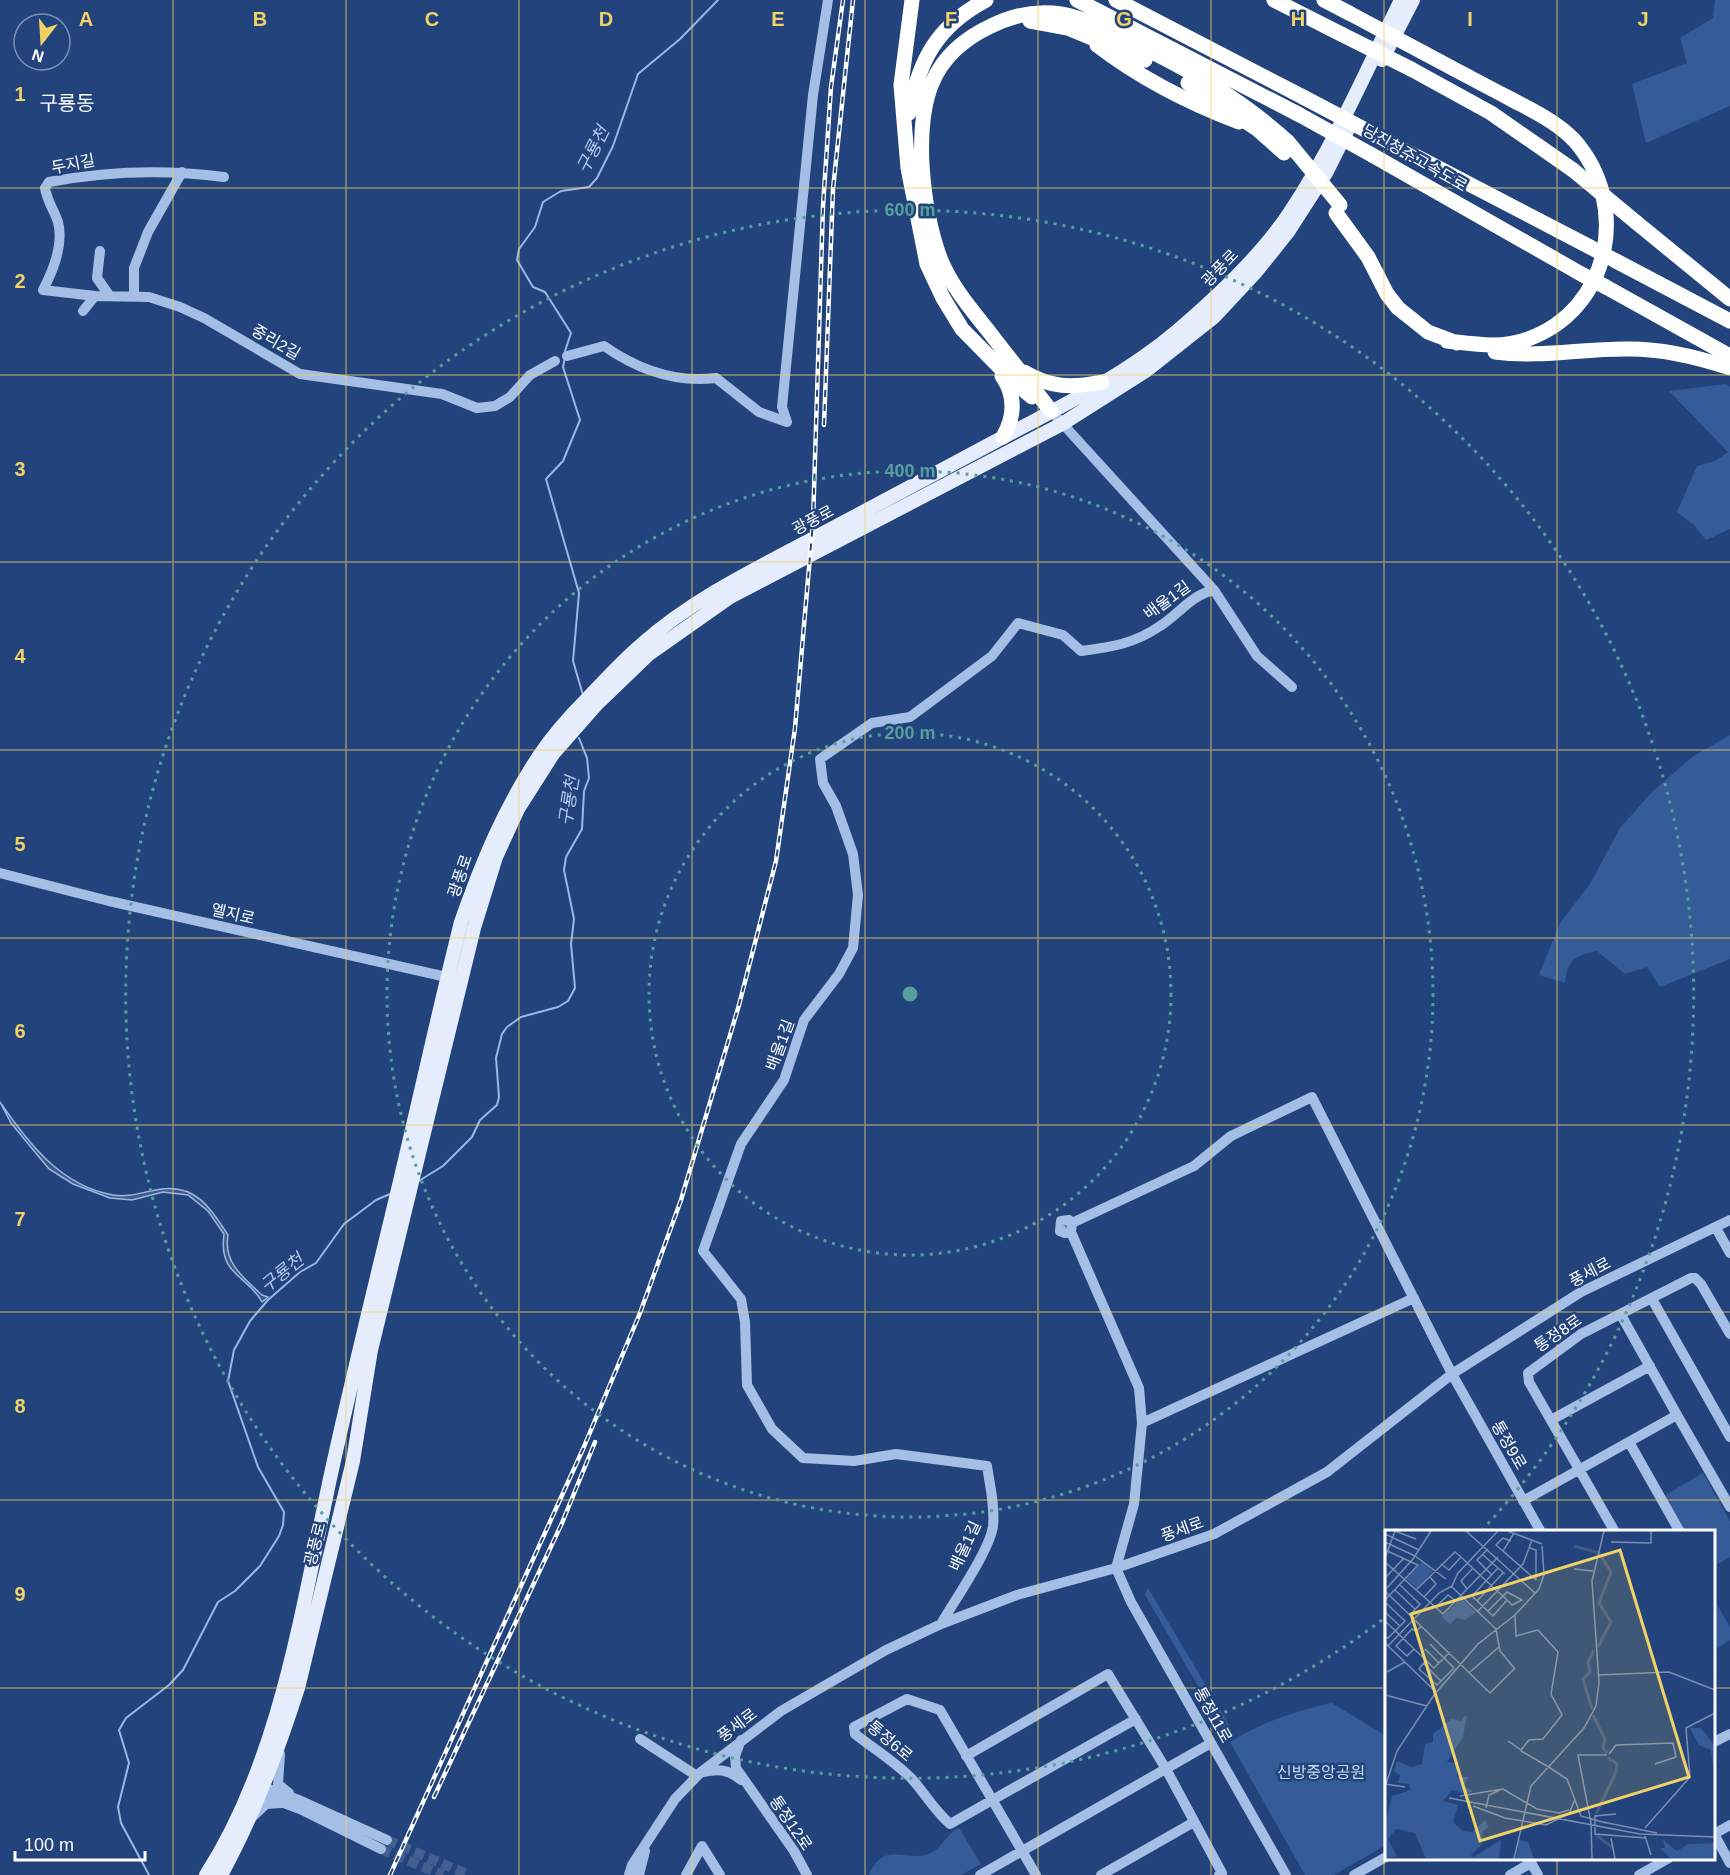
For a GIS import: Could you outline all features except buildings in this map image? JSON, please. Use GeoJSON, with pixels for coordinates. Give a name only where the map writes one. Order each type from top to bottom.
{"type":"FeatureCollection","features":[{"type":"Feature","properties":{"kind":"highway"},"geometry":{"type":"LineString","coordinates":[[912,0],[901,85],[915,209],[927,264],[943,298],[962,329],[990,359],[1051,411]]}},
{"type":"Feature","properties":{"kind":"highway"},"geometry":{"type":"LineString","coordinates":[[906,135],[913,92],[933,44],[952,22],[986,0]]}},
{"type":"Feature","properties":{"kind":"highway","name":"당진청주고속도로"},"geometry":{"type":"LineString","coordinates":[[1077,0],[1298,114],[1730,356]]}},
{"type":"Feature","properties":{"kind":"highway","name":"당진청주고속도로"},"geometry":{"type":"LineString","coordinates":[[1116,0],[1730,321]]}},
{"type":"Feature","properties":{"kind":"highway"},"geometry":{"type":"LineString","coordinates":[[1274,0],[1305,16],[1543,117],[1566,133],[1593,168],[1604,194],[1608,213],[1606,241],[1591,284],[1583,299],[1564,318],[1536,336],[1514,343],[1488,345],[1447,341]]}},
{"type":"Feature","properties":{"kind":"highway"},"geometry":{"type":"LineString","coordinates":[[1324,0],[1349,13],[1573,170],[1730,299]]}},
{"type":"Feature","properties":{"kind":"highway"},"geometry":{"type":"LineString","coordinates":[[1051,411],[950,278],[933,237],[923,181],[921,123],[930,86],[950,54],[986,28],[1013,16],[1029,13],[1059,14],[1081,20],[1139,46],[1219,88],[1286,148],[1338,209],[1368,256],[1387,294],[1398,308],[1414,323],[1447,341],[1487,351],[1528,355],[1648,349],[1687,356],[1730,368]]}},
{"type":"Feature","properties":{"kind":"highway"},"geometry":{"type":"LineString","coordinates":[[986,28],[1009,23],[1037,21],[1083,34],[1141,58],[1202,90],[1286,148]]}},
{"type":"Feature","properties":{"kind":"highway"},"geometry":{"type":"LineString","coordinates":[[990,359],[1005,380],[1013,401],[1010,421],[1003,437]]}},
{"type":"Feature","properties":{"kind":"highway"},"geometry":{"type":"LineString","coordinates":[[1017,368],[1056,386],[1078,387],[1102,382]]}},
{"type":"Feature","properties":{"kind":"main road","name":"광풍로"},"geometry":{"type":"LineString","coordinates":[[206,1875],[255,1788],[289,1719],[353,1461],[371,1350],[406,1180],[454,979],[462,922],[487,850],[510,803],[541,753],[564,723],[642,644],[732,582],[1051,411],[1102,382],[1174,334],[1218,295],[1255,256],[1288,215],[1347,110],[1401,0]]}},
{"type":"Feature","properties":{"kind":"main road","name":"광풍로"},"geometry":{"type":"LineString","coordinates":[[454,979],[496,857],[518,809],[561,746],[597,704],[649,654],[730,597],[828,548],[1062,424],[1148,370],[1214,317],[1256,272],[1288,232],[1326,173],[1413,0]]}},
{"type":"Feature","properties":{"kind":"main road","name":"광풍로"},"geometry":{"type":"LineString","coordinates":[[221,1875],[234,1847],[255,1788],[280,1705],[305,1603],[331,1474],[399,1213]]}},
{"type":"Feature","properties":{"kind":"street"},"geometry":{"type":"LineString","coordinates":[[567,356],[604,346],[622,359],[676,378],[700,380],[716,378],[759,412],[787,422],[782,407],[813,95],[828,0]]}},
{"type":"Feature","properties":{"kind":"street"},"geometry":{"type":"LineString","coordinates":[[134,295],[134,268],[148,232],[182,172]]}},
{"type":"Feature","properties":{"kind":"street","name":"두지길"},"geometry":{"type":"LineString","coordinates":[[43,290],[53,271],[60,236],[57,219],[48,204],[45,188],[49,182],[98,173],[182,172],[224,177]]}},
{"type":"Feature","properties":{"kind":"street"},"geometry":{"type":"LineString","coordinates":[[100,251],[97,278],[109,295]]}},
{"type":"Feature","properties":{"kind":"street","name":"중리2길"},"geometry":{"type":"LineString","coordinates":[[43,290],[95,296],[134,295],[180,306],[300,374],[442,394],[477,408],[495,406],[510,397],[530,375],[555,361]]}},
{"type":"Feature","properties":{"kind":"street"},"geometry":{"type":"LineString","coordinates":[[83,311],[95,296]]}},
{"type":"Feature","properties":{"kind":"street","name":"배울1길"},"geometry":{"type":"LineString","coordinates":[[1051,411],[1214,590],[1257,656],[1292,687]]}},
{"type":"Feature","properties":{"kind":"street","name":"배울1길"},"geometry":{"type":"LineString","coordinates":[[941,1624],[993,1529],[993,1503],[987,1466],[896,1454],[854,1461],[803,1458],[772,1429],[747,1384],[745,1322],[741,1299],[703,1251],[741,1144],[784,1080],[804,1020],[839,974],[853,948],[858,895],[853,854],[836,806],[823,783],[820,759],[872,723],[910,717],[992,656],[1018,623],[1063,634],[1081,651],[1123,646],[1160,626],[1200,593],[1214,590]]}},
{"type":"Feature","properties":{"kind":"street","name":"엘지로"},"geometry":{"type":"LineString","coordinates":[[0,873],[77,894],[454,979]]}},
{"type":"Feature","properties":{"kind":"street","name":"통정9로"},"geometry":{"type":"LineString","coordinates":[[1142,1423],[1139,1388],[1072,1228],[1194,1166],[1231,1136],[1312,1097],[1452,1374],[1541,1530]]}},
{"type":"Feature","properties":{"kind":"street","name":"풍세로"},"geometry":{"type":"LineString","coordinates":[[632,1873],[675,1799],[699,1774],[781,1711],[867,1661],[941,1624],[1017,1595],[1116,1568],[1214,1534],[1327,1472],[1452,1374],[1581,1292],[1730,1220]]}},
{"type":"Feature","properties":{"kind":"street"},"geometry":{"type":"LineString","coordinates":[[1716,1228],[1730,1253]]}},
{"type":"Feature","properties":{"kind":"street","name":"통정8로"},"geometry":{"type":"LineString","coordinates":[[1614,1530],[1529,1382],[1530,1370],[1581,1334],[1695,1278],[1701,1284],[1730,1334]]}},
{"type":"Feature","properties":{"kind":"street"},"geometry":{"type":"LineString","coordinates":[[1116,1568],[1134,1504],[1142,1423],[1414,1298]]}},
{"type":"Feature","properties":{"kind":"street"},"geometry":{"type":"LineString","coordinates":[[1653,1299],[1730,1437]]}},
{"type":"Feature","properties":{"kind":"street"},"geometry":{"type":"LineString","coordinates":[[1621,1315],[1677,1415],[1726,1490],[1730,1507]]}},
{"type":"Feature","properties":{"kind":"street"},"geometry":{"type":"LineString","coordinates":[[1551,1420],[1650,1365]]}},
{"type":"Feature","properties":{"kind":"street"},"geometry":{"type":"LineString","coordinates":[[1523,1501],[1677,1415]]}},
{"type":"Feature","properties":{"kind":"street"},"geometry":{"type":"LineString","coordinates":[[1629,1442],[1679,1530]]}},
{"type":"Feature","properties":{"kind":"street","name":"통정11로"},"geometry":{"type":"LineString","coordinates":[[1116,1568],[1131,1602],[1286,1875]]}},
{"type":"Feature","properties":{"kind":"street"},"geometry":{"type":"LineString","coordinates":[[966,1756],[1108,1674],[1166,1769],[1222,1873],[1219,1875]]}},
{"type":"Feature","properties":{"kind":"street","name":"통정6로"},"geometry":{"type":"LineString","coordinates":[[1036,1875],[993,1801],[966,1756],[940,1710],[907,1699],[854,1727],[855,1734],[899,1767],[913,1781],[932,1808],[950,1824],[993,1801],[1136,1719]]}},
{"type":"Feature","properties":{"kind":"street"},"geometry":{"type":"LineString","coordinates":[[289,1719],[277,1770],[278,1784],[300,1804]]}},
{"type":"Feature","properties":{"kind":"street"},"geometry":{"type":"LineString","coordinates":[[1715,1741],[1730,1734]]}},
{"type":"Feature","properties":{"kind":"street"},"geometry":{"type":"LineString","coordinates":[[640,1738],[699,1774],[717,1769],[728,1771],[750,1788]]}},
{"type":"Feature","properties":{"kind":"street"},"geometry":{"type":"LineString","coordinates":[[741,1740],[735,1756],[736,1768],[750,1788]]}},
{"type":"Feature","properties":{"kind":"street"},"geometry":{"type":"LineString","coordinates":[[980,1875],[1211,1743]]}},
{"type":"Feature","properties":{"kind":"street"},"geometry":{"type":"LineString","coordinates":[[255,1788],[300,1804],[384,1845]]}},
{"type":"Feature","properties":{"kind":"street","name":"통정12로"},"geometry":{"type":"LineString","coordinates":[[750,1788],[794,1851],[807,1875]]}},
{"type":"Feature","properties":{"kind":"street"},"geometry":{"type":"LineString","coordinates":[[234,1847],[254,1814],[266,1804],[278,1802],[300,1804]]}},
{"type":"Feature","properties":{"kind":"street"},"geometry":{"type":"LineString","coordinates":[[1101,1875],[1194,1822]]}},
{"type":"Feature","properties":{"kind":"street"},"geometry":{"type":"LineString","coordinates":[[1715,1833],[1730,1825]]}},
{"type":"Feature","properties":{"kind":"street"},"geometry":{"type":"LineString","coordinates":[[1715,1837],[1730,1863]]}},
{"type":"Feature","properties":{"kind":"street"},"geometry":{"type":"LineString","coordinates":[[686,1875],[702,1846],[720,1875]]}},
{"type":"Feature","properties":{"kind":"street"},"geometry":{"type":"LineString","coordinates":[[1359,1874],[1385,1858]]}},
{"type":"Feature","properties":{"kind":"street"},"geometry":{"type":"LineString","coordinates":[[1639,1875],[1665,1860]]}},
{"type":"Feature","properties":{"kind":"street"},"geometry":{"type":"LineString","coordinates":[[1510,1875],[1530,1861],[1538,1875]]}},
{"type":"Feature","properties":{"kind":"green space"},"geometry":{"type":"Polygon","coordinates":[[[1715,0],[1730,0],[1730,106],[1646,143],[1632,84],[1687,63],[1680,38],[1713,18],[1715,0]]]}},
{"type":"Feature","properties":{"kind":"green space"},"geometry":{"type":"Polygon","coordinates":[[[1726,384],[1730,387],[1730,529],[1706,540],[1694,525],[1677,512],[1697,466],[1715,461],[1728,452],[1669,391],[1726,384]]]}},
{"type":"Feature","properties":{"kind":"green space"},"geometry":{"type":"Polygon","coordinates":[[[1730,735],[1730,959],[1660,987],[1647,967],[1625,974],[1597,951],[1578,957],[1570,964],[1565,983],[1539,975],[1560,923],[1590,884],[1620,828],[1651,793],[1692,757],[1730,735]]]}},
{"type":"Feature","properties":{"kind":"green space"},"geometry":{"type":"Polygon","coordinates":[[[1703,1473],[1730,1521],[1730,1557],[1715,1565],[1715,1530],[1684,1530],[1664,1496],[1703,1473]]]}},
{"type":"Feature","properties":{"kind":"green space"},"geometry":{"type":"Polygon","coordinates":[[[1148,1588],[1230,1726],[1223,1729],[1145,1595],[1148,1588]]]}},
{"type":"Feature","properties":{"kind":"green space"},"geometry":{"type":"Polygon","coordinates":[[[1715,1602],[1730,1627],[1730,1640],[1715,1649],[1715,1602]]]}},
{"type":"Feature","properties":{"kind":"green space","name":"신방중앙공원"},"geometry":{"type":"Polygon","coordinates":[[[1332,1703],[1385,1735],[1385,1846],[1334,1875],[1305,1875],[1230,1742],[1279,1718],[1332,1703]]]}},
{"type":"Feature","properties":{"kind":"green space"},"geometry":{"type":"Polygon","coordinates":[[[959,1828],[981,1864],[961,1875],[869,1875],[875,1864],[889,1855],[922,1856],[931,1853],[959,1828]]]}},
{"type":"Feature","properties":{"kind":"shaded area"},"geometry":{"type":"Polygon","coordinates":[[[0,1102],[34,1147],[77,1182],[113,1195],[126,1196],[174,1189],[194,1195],[209,1208],[228,1235],[229,1254],[236,1269],[262,1295],[268,1297],[262,1302],[256,1293],[235,1274],[225,1259],[224,1234],[208,1211],[188,1195],[163,1192],[132,1200],[110,1198],[73,1184],[49,1169],[11,1123],[0,1102]]]}},
{"type":"Feature","properties":{"kind":"waterway","name":"구룡천"},"geometry":{"type":"LineString","coordinates":[[565,351],[571,333],[545,292],[533,287],[517,260],[519,249],[535,227],[543,202],[561,191],[589,187],[597,178],[613,146],[638,74],[680,39],[718,0]]}},
{"type":"Feature","properties":{"kind":"waterway","name":"구룡천"},"geometry":{"type":"LineString","coordinates":[[565,357],[563,367],[580,420],[563,461],[546,479],[579,593],[573,661],[583,695]]}},
{"type":"Feature","properties":{"kind":"waterway","name":"구룡천"},"geometry":{"type":"LineString","coordinates":[[417,1182],[443,1166],[472,1137],[480,1120],[497,1105],[499,1097],[496,1058],[502,1034],[507,1027],[521,1017],[558,1007],[568,1001],[575,988],[571,944],[574,919],[564,870],[566,857],[582,829],[584,791],[589,778],[587,758],[579,738]]}},
{"type":"Feature","properties":{"kind":"waterway","name":"구룡천"},"geometry":{"type":"LineString","coordinates":[[149,1875],[121,1823],[118,1807],[129,1763],[119,1730],[126,1718],[169,1685],[183,1670],[218,1602],[235,1591],[260,1566],[279,1536],[283,1525],[284,1512],[258,1467],[228,1381],[234,1350],[250,1321],[268,1300],[300,1272],[316,1263],[344,1224],[376,1200],[390,1194]]}},
{"type":"Feature","properties":{"kind":"tunnel"},"geometry":{"type":"LineString","coordinates":[[387,1840],[469,1875]]}},
{"type":"Feature","properties":{"kind":"tunnel"},"geometry":{"type":"LineString","coordinates":[[381,1849],[443,1875]]}},
{"type":"Feature","properties":{"kind":"railway"},"geometry":{"type":"LineString","coordinates":[[390,1875],[583,1449],[640,1313],[681,1200],[739,1005],[776,861],[795,728],[813,522],[823,206],[831,87],[843,0]]}},
{"type":"Feature","properties":{"kind":"railway"},"geometry":{"type":"LineString","coordinates":[[824,425],[833,189],[853,0]]}},
{"type":"Feature","properties":{"kind":"railway"},"geometry":{"type":"LineString","coordinates":[[434,1797],[562,1523],[595,1442]]}},
{"type":"Feature","properties":{"kind":"district","name":"구룡동"},"geometry":{"type":"Point","coordinates":[67,103]}}]}
